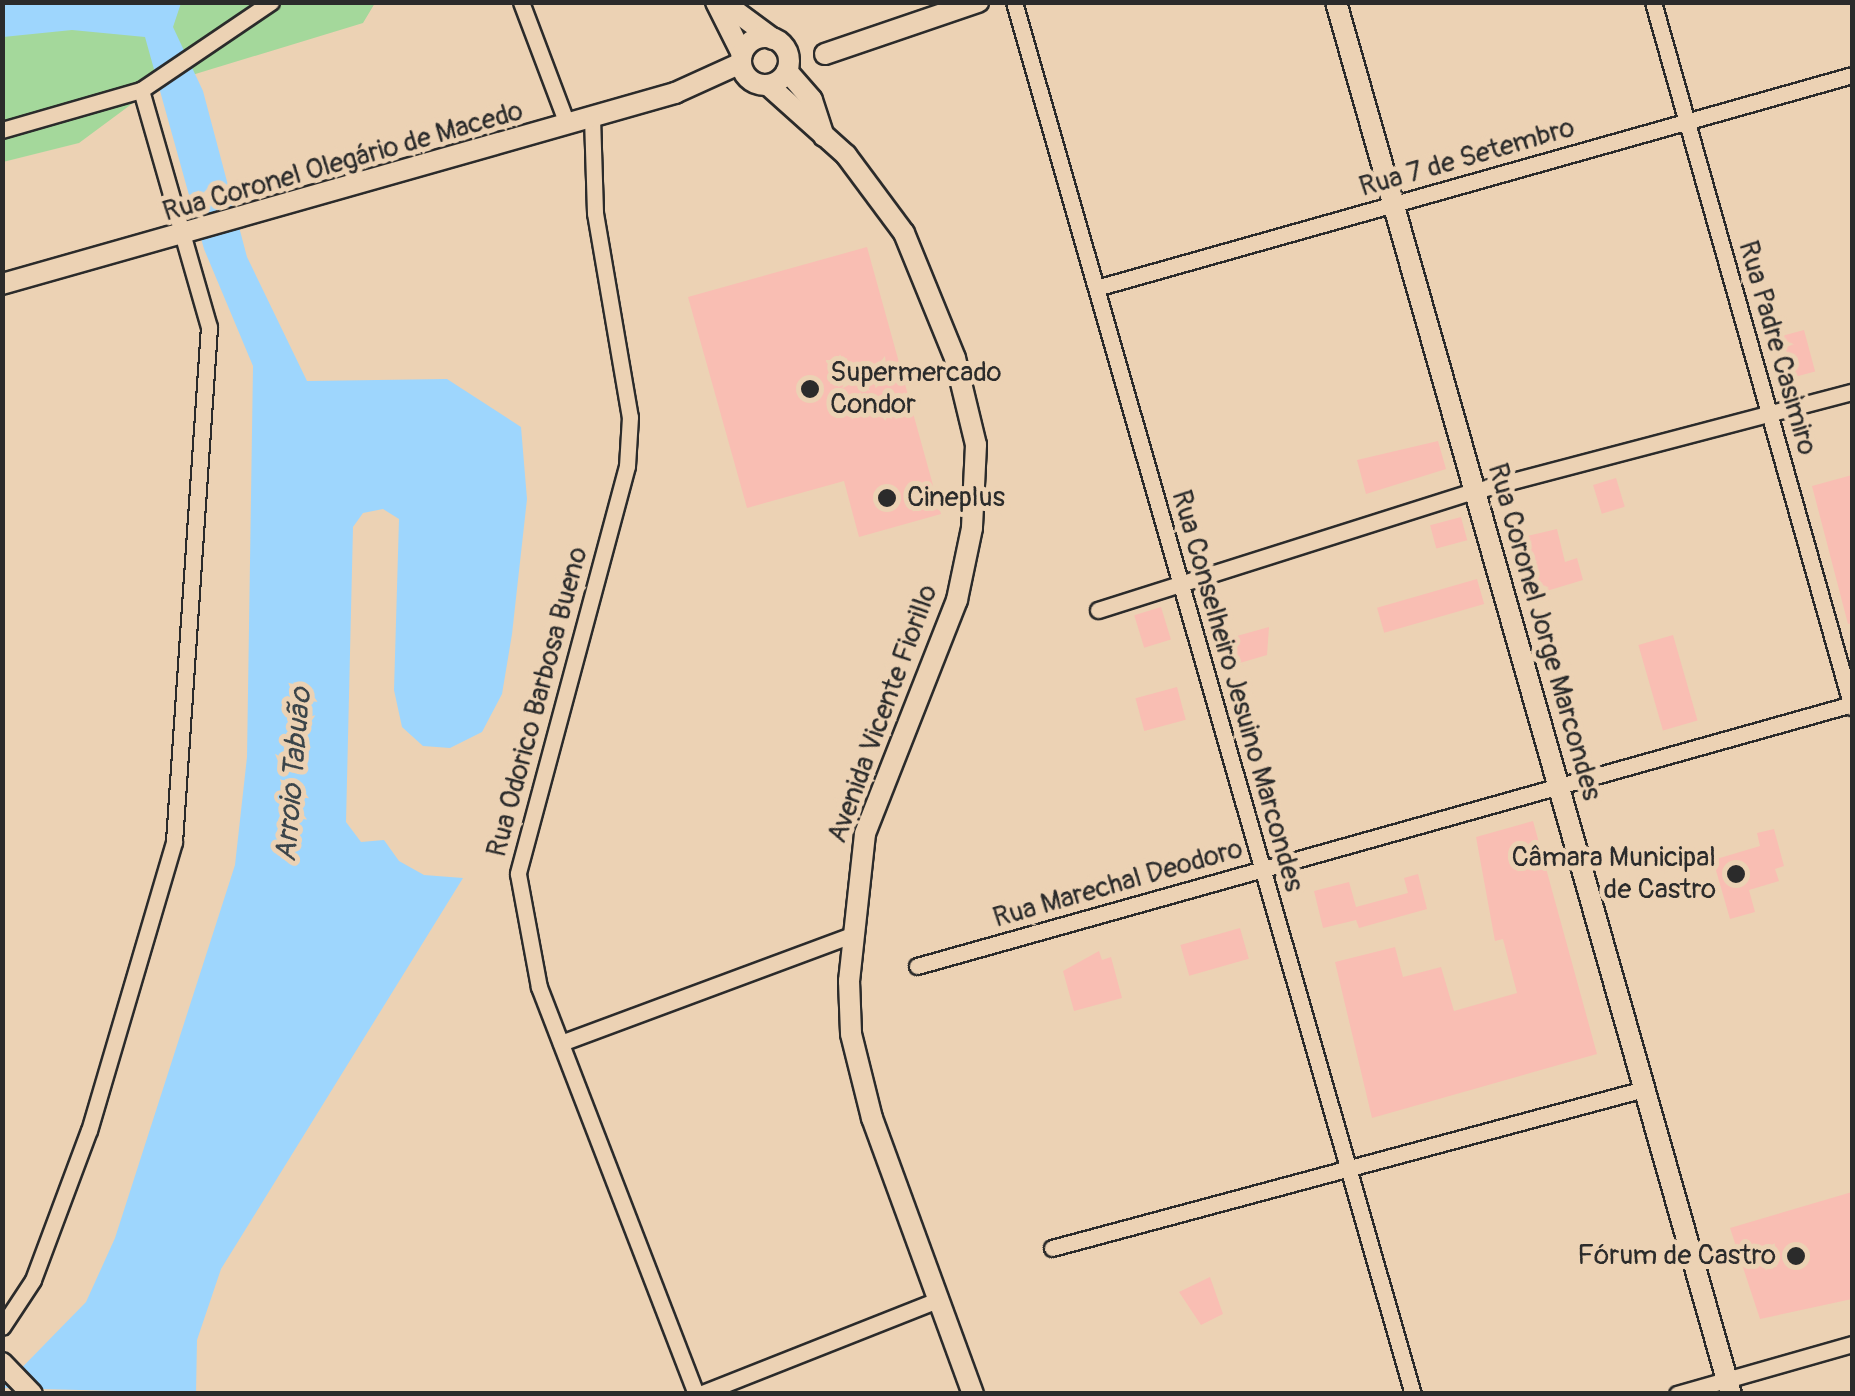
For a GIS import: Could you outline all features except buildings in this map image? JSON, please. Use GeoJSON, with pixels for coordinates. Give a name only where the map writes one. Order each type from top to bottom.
{"type":"FeatureCollection","features":[{"type":"Feature","properties":{"kind":"street"},"geometry":{"type":"LineString","coordinates":[[2,130],[140,90],[270,2]]}},
{"type":"Feature","properties":{"kind":"street"},"geometry":{"type":"LineString","coordinates":[[521,2],[567,124]]}},
{"type":"Feature","properties":{"kind":"street"},"geometry":{"type":"LineString","coordinates":[[719,2],[778,42],[788,69],[802,82],[824,136]]}},
{"type":"Feature","properties":{"kind":"street"},"geometry":{"type":"LineString","coordinates":[[719,2],[741,59],[763,85],[824,136]]}},
{"type":"Feature","properties":{"kind":"street"},"geometry":{"type":"LineString","coordinates":[[697,86],[763,85],[788,69],[809,69],[825,54],[978,2]]}},
{"type":"Feature","properties":{"kind":"street","name":"Rua Conselheiro Jesuino Marcondes"},"geometry":{"type":"LineString","coordinates":[[1014,2],[1413,1394]]}},
{"type":"Feature","properties":{"kind":"street","name":"Rua Coronel Jorge Marcondes"},"geometry":{"type":"LineString","coordinates":[[1336,2],[1729,1386]]}},
{"type":"Feature","properties":{"kind":"street","name":"Rua Padre Casimiro"},"geometry":{"type":"LineString","coordinates":[[1654,2],[1852,705]]}},
{"type":"Feature","properties":{"kind":"street"},"geometry":{"type":"LineString","coordinates":[[697,86],[741,59],[758,38],[825,54]]}},
{"type":"Feature","properties":{"kind":"street","name":"Rua 7 de Setembro"},"geometry":{"type":"LineString","coordinates":[[1096,288],[1852,75]]}},
{"type":"Feature","properties":{"kind":"street","name":"Rua Coronel Olegário de Macedo"},"geometry":{"type":"LineString","coordinates":[[2,284],[186,237],[697,86]]}},
{"type":"Feature","properties":{"kind":"street"},"geometry":{"type":"LineString","coordinates":[[2,1327],[34,1280],[89,1130],[174,842],[209,328],[186,237],[140,90]]}},
{"type":"Feature","properties":{"kind":"street","name":"Rua Odorico Barbosa Bueno"},"geometry":{"type":"LineString","coordinates":[[592,117],[595,213],[630,417],[627,466],[518,874],[522,920],[561,1043],[698,1394]]}},
{"type":"Feature","properties":{"kind":"street","name":"Avenida Vicente Fiorillo"},"geometry":{"type":"LineString","coordinates":[[824,136],[882,200],[924,270],[976,445],[972,528],[956,600],[865,834],[851,935],[851,1034],[872,1118],[973,1394]]}},
{"type":"Feature","properties":{"kind":"street"},"geometry":{"type":"LineString","coordinates":[[1098,610],[1182,590],[1474,491],[1852,392]]}},
{"type":"Feature","properties":{"kind":"street","name":"Rua Marechal Deodoro"},"geometry":{"type":"LineString","coordinates":[[917,966],[1852,705]]}},
{"type":"Feature","properties":{"kind":"street"},"geometry":{"type":"LineString","coordinates":[[561,1043],[851,935]]}},
{"type":"Feature","properties":{"kind":"street"},"geometry":{"type":"LineString","coordinates":[[1052,1248],[1644,1089]]}},
{"type":"Feature","properties":{"kind":"street"},"geometry":{"type":"LineString","coordinates":[[698,1394],[940,1300]]}},
{"type":"Feature","properties":{"kind":"street"},"geometry":{"type":"LineString","coordinates":[[1676,1394],[1729,1386],[1852,1344]]}},
{"type":"Feature","properties":{"kind":"street"},"geometry":{"type":"LineString","coordinates":[[10,1368],[32,1394]]}},
{"type":"Feature","properties":{"kind":"green space"},"geometry":{"type":"Polygon","coordinates":[[[3,3],[375,3],[363,23],[156,86],[79,143],[3,162],[3,3]]]}},
{"type":"Feature","properties":{"kind":"water","name":"Arroio Tabuão"},"geometry":{"type":"Polygon","coordinates":[[[3,3],[181,3],[173,27],[203,91],[247,257],[307,381],[447,379],[521,427],[527,499],[512,634],[502,694],[482,732],[450,748],[423,746],[402,727],[394,690],[399,519],[383,509],[363,513],[353,527],[346,822],[361,842],[384,840],[399,861],[424,875],[463,878],[221,1269],[197,1340],[196,1393],[2,1388],[86,1302],[115,1238],[235,865],[247,757],[253,366],[204,249],[145,37],[72,30],[3,37],[3,3]]]}},
{"type":"Feature","properties":{"kind":"place","name":"Supermercado Condor"},"geometry":{"type":"Point","coordinates":[810,389]}},
{"type":"Feature","properties":{"kind":"place","name":"Cineplus"},"geometry":{"type":"Point","coordinates":[887,498]}},
{"type":"Feature","properties":{"kind":"place","name":"Câmara Municipal de Castro"},"geometry":{"type":"Point","coordinates":[1736,874]}},
{"type":"Feature","properties":{"kind":"place","name":"Fórum de Castro"},"geometry":{"type":"Point","coordinates":[1796,1256]}}]}
